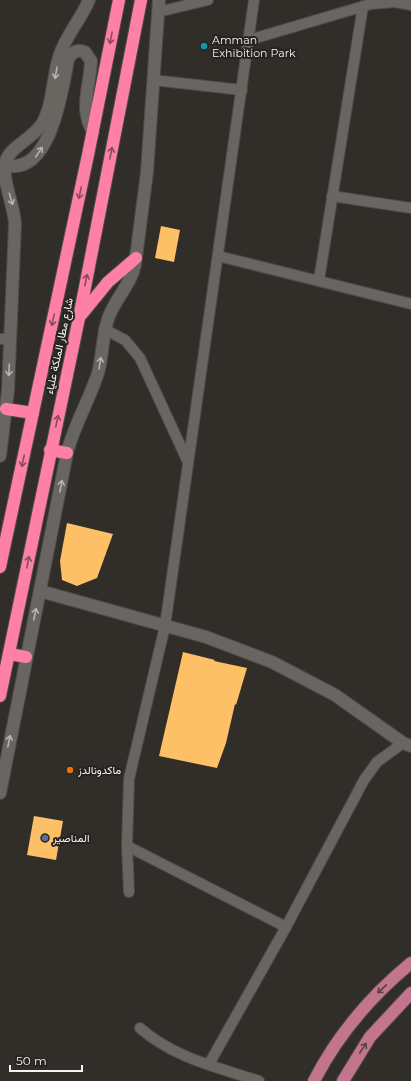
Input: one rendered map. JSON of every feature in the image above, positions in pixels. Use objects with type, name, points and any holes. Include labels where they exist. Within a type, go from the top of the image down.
[{"type":"highway","name":"شارع مطار الملكة علياء","points":[[0,567],[93,132],[119,0]]},
{"type":"highway","name":"شارع مطار الملكة علياء","points":[[0,696],[10,654],[50,450],[79,318],[141,0]]},
{"type":"highway","points":[[79,318],[108,282],[136,258]]},
{"type":"highway","points":[[6,409],[33,413]]},
{"type":"highway","points":[[50,450],[67,453]]},
{"type":"highway","points":[[10,654],[26,657]]},
{"type":"main road","points":[[314,1081],[333,1047],[363,1007],[411,963]]},
{"type":"main road","points":[[343,1081],[370,1037],[411,993]]},
{"type":"street","points":[[0,456],[6,409],[5,343],[15,224],[13,204],[7,183],[6,165],[9,154],[29,139],[45,117],[60,54],[89,0]]},
{"type":"street","points":[[0,793],[67,453],[72,435],[98,374],[104,329],[113,307],[131,278],[136,258],[147,172],[158,6],[208,0]]},
{"type":"street","points":[[128,892],[127,846],[130,769],[165,626],[187,460],[218,256],[254,0]]},
{"type":"street","points":[[249,40],[363,6],[383,2],[411,5]]},
{"type":"street","points":[[319,280],[363,6]]},
{"type":"street","points":[[6,165],[16,167],[27,164],[35,158],[42,148],[58,108],[68,60],[71,53],[78,50],[85,52],[91,61],[85,106],[87,119],[93,132]]},
{"type":"street","points":[[153,80],[242,90]]},
{"type":"street","points":[[332,196],[411,208]]},
{"type":"street","points":[[218,256],[411,304]]},
{"type":"street","points":[[104,329],[125,340],[140,358],[187,460]]},
{"type":"street","points":[[40,591],[213,639],[272,662],[335,695],[407,744],[411,754]]},
{"type":"street","points":[[209,1064],[286,927],[370,770],[383,757],[407,744]]},
{"type":"street","points":[[127,846],[286,927]]},
{"type":"street","points":[[140,1028],[171,1051],[259,1081]]},
{"type":"building","points":[[161,226],[180,230],[174,262],[155,258]]},
{"type":"building","points":[[67,523],[113,534],[97,578],[77,586],[62,580],[60,561]]},
{"type":"building","points":[[183,652],[215,660],[214,661],[247,668],[236,705],[235,704],[226,743],[217,768],[159,756]]},
{"type":"building","name":"المناصير","points":[[34,816],[63,821],[56,860],[27,855]]},
{"type":"place","name":"Amman Exhibition Park","points":[[204,46]]},
{"type":"place","name":"ماكدونالدز","points":[[70,770]]},
{"type":"place","name":"المناصير","points":[[45,838]]}]
